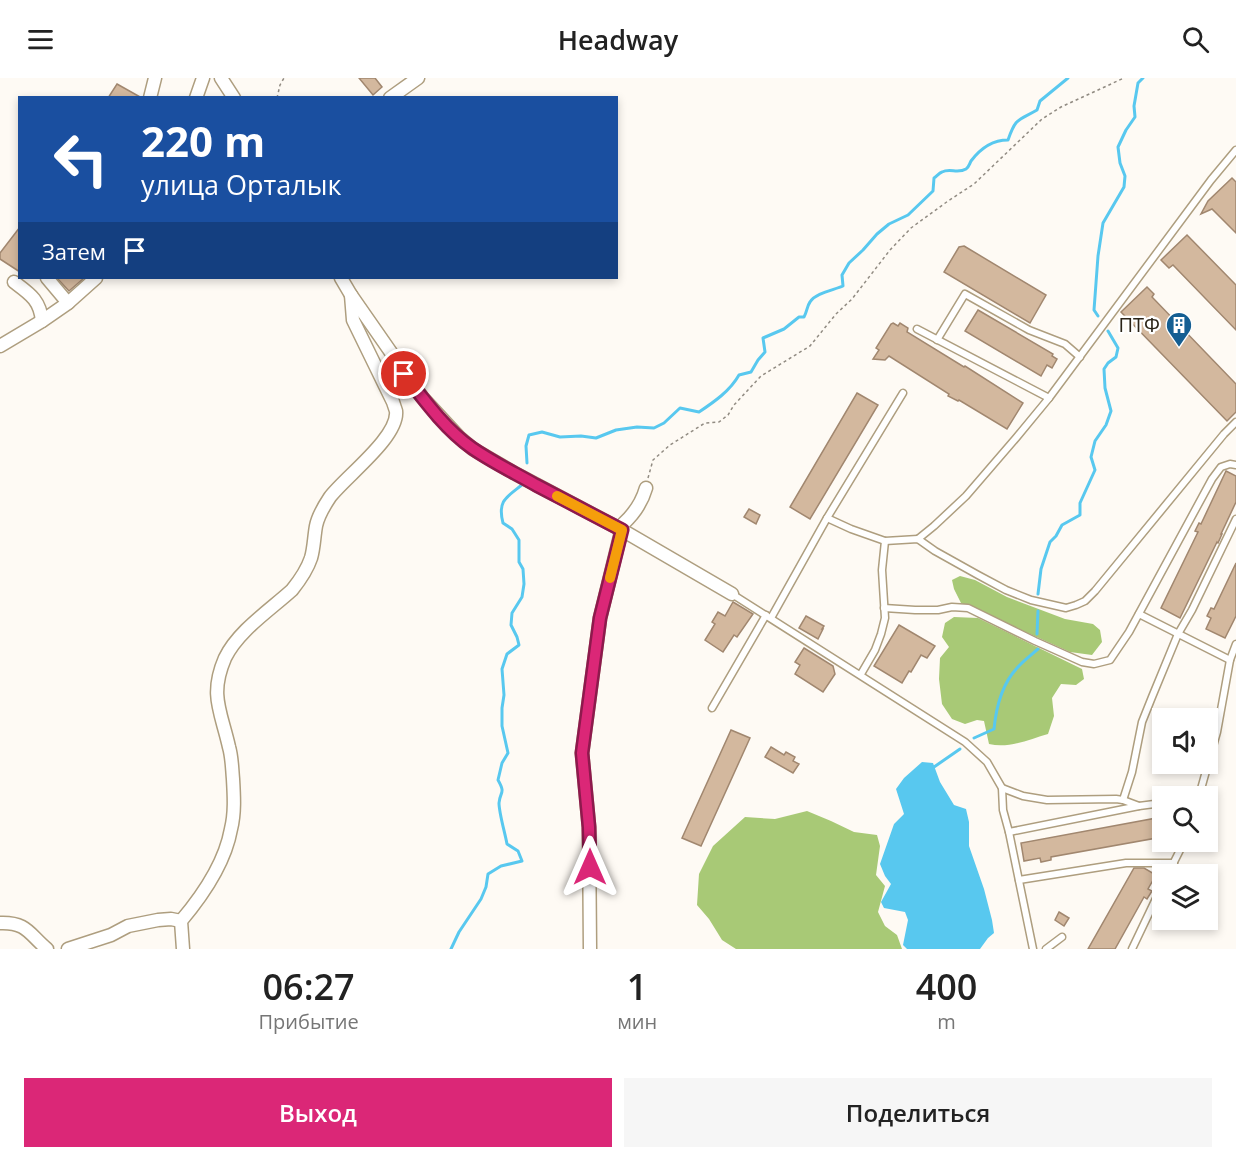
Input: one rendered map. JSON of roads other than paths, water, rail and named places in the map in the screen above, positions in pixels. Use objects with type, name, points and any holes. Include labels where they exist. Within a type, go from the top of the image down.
[{"type":"street","points":[[151,96],[156,78]]},
{"type":"street","points":[[196,96],[203,78]]},
{"type":"street","points":[[221,78],[233,96]]},
{"type":"street","points":[[393,96],[418,78]]},
{"type":"street","points":[[48,279],[68,303]]},
{"type":"street","points":[[0,346],[68,303],[95,279]]},
{"type":"street","points":[[342,279],[422,397],[473,449],[622,530],[732,594]]},
{"type":"street","points":[[14,282],[35,298],[42,321]]},
{"type":"street","points":[[183,949],[181,921],[198,900],[223,857],[231,830],[234,806],[232,764],[217,701],[218,676],[234,644],[300,580],[311,557],[316,524],[322,511],[331,496],[374,453],[394,422],[396,413],[393,402],[353,320],[351,296]]},
{"type":"street","points":[[590,949],[589,827],[582,753],[600,618],[622,524],[630,518],[646,488]]},
{"type":"street","points":[[68,949],[128,926],[158,920],[181,921]]},
{"type":"street","points":[[0,923],[11,922],[28,930],[47,949]]},
{"type":"lane","points":[[827,518],[885,541],[918,539],[934,526],[966,496],[1049,398],[1211,180],[1236,150]]},
{"type":"lane","points":[[937,340],[965,294],[1029,330],[1065,344],[1080,357]]},
{"type":"lane","points":[[917,329],[1049,398]]},
{"type":"lane","points":[[712,708],[903,393]]},
{"type":"lane","points":[[918,539],[942,555],[1006,590],[1031,600],[1066,608],[1076,605],[1085,601],[1095,591],[1236,422]]},
{"type":"lane","points":[[884,608],[938,610],[952,607],[968,608],[1082,662],[1094,664],[1110,660],[1139,614],[1212,479],[1221,467],[1236,465]]},
{"type":"lane","points":[[1123,800],[1132,772],[1142,722],[1178,634],[1236,519]]},
{"type":"lane","points":[[861,674],[870,660],[885,618],[882,570],[885,541]]},
{"type":"lane","points":[[732,594],[965,742],[987,762],[1002,788],[1003,810],[1033,949]]},
{"type":"lane","points":[[1139,614],[1230,660]]},
{"type":"lane","points":[[1202,786],[1217,732],[1230,660],[1236,644]]},
{"type":"lane","points":[[1002,788],[1023,796],[1047,800],[1123,800],[1139,807]]},
{"type":"lane","points":[[1009,832],[1152,805]]},
{"type":"lane","points":[[1019,880],[1126,863],[1174,863],[1179,852]]},
{"type":"lane","points":[[1132,949],[1152,907]]},
{"type":"lane","points":[[1046,949],[1062,937]]},
{"type":"water","points":[[922,762],[933,763],[940,782],[954,805],[966,809],[969,822],[969,846],[984,889],[994,933],[980,949],[907,949],[903,945],[908,920],[905,912],[884,908],[881,902],[891,884],[880,864],[894,824],[904,814],[896,789],[904,778]]},
{"type":"waterway","points":[[527,463],[526,446],[529,435],[542,432],[560,437],[596,438],[616,430],[637,427],[654,428],[664,423],[680,408],[699,412],[726,391],[739,375],[751,372],[765,352],[763,338],[784,329],[799,317],[804,317],[809,304],[816,296],[843,286],[842,275],[849,263],[877,234],[889,224],[908,215],[933,191],[934,178],[945,171],[966,169],[983,149],[992,143],[1008,140],[1018,120],[1037,110],[1040,101],[1068,78]]},
{"type":"waterway","points":[[1098,316],[1094,310],[1103,223],[1124,187],[1125,176],[1120,163],[1118,147],[1135,117],[1134,106],[1138,83],[1143,78]]},
{"type":"waterway","points":[[1038,594],[1041,569],[1050,542],[1062,525],[1080,515],[1080,503],[1095,470],[1091,457],[1095,441],[1106,425],[1111,411],[1105,388],[1104,369],[1116,357],[1118,348],[1108,331]]},
{"type":"waterway","points":[[451,949],[459,932],[481,899],[488,874],[501,866],[522,861],[518,851],[507,844],[499,807],[502,790],[498,780],[502,763],[508,753],[502,726],[504,695],[502,669],[507,654],[519,645],[511,625],[512,613],[522,597],[524,584],[523,569],[519,562],[519,540],[512,529],[503,523],[501,509],[502,504],[512,492],[523,484]]},
{"type":"waterway","points":[[1037,634],[1038,611]]},
{"type":"waterway","points":[[974,738],[994,729],[1003,689],[1019,665],[1038,649]]},
{"type":"waterway","points":[[934,767],[960,749]]},
{"type":"place","name":"ПТФ","points":[[1179,348]]}]
